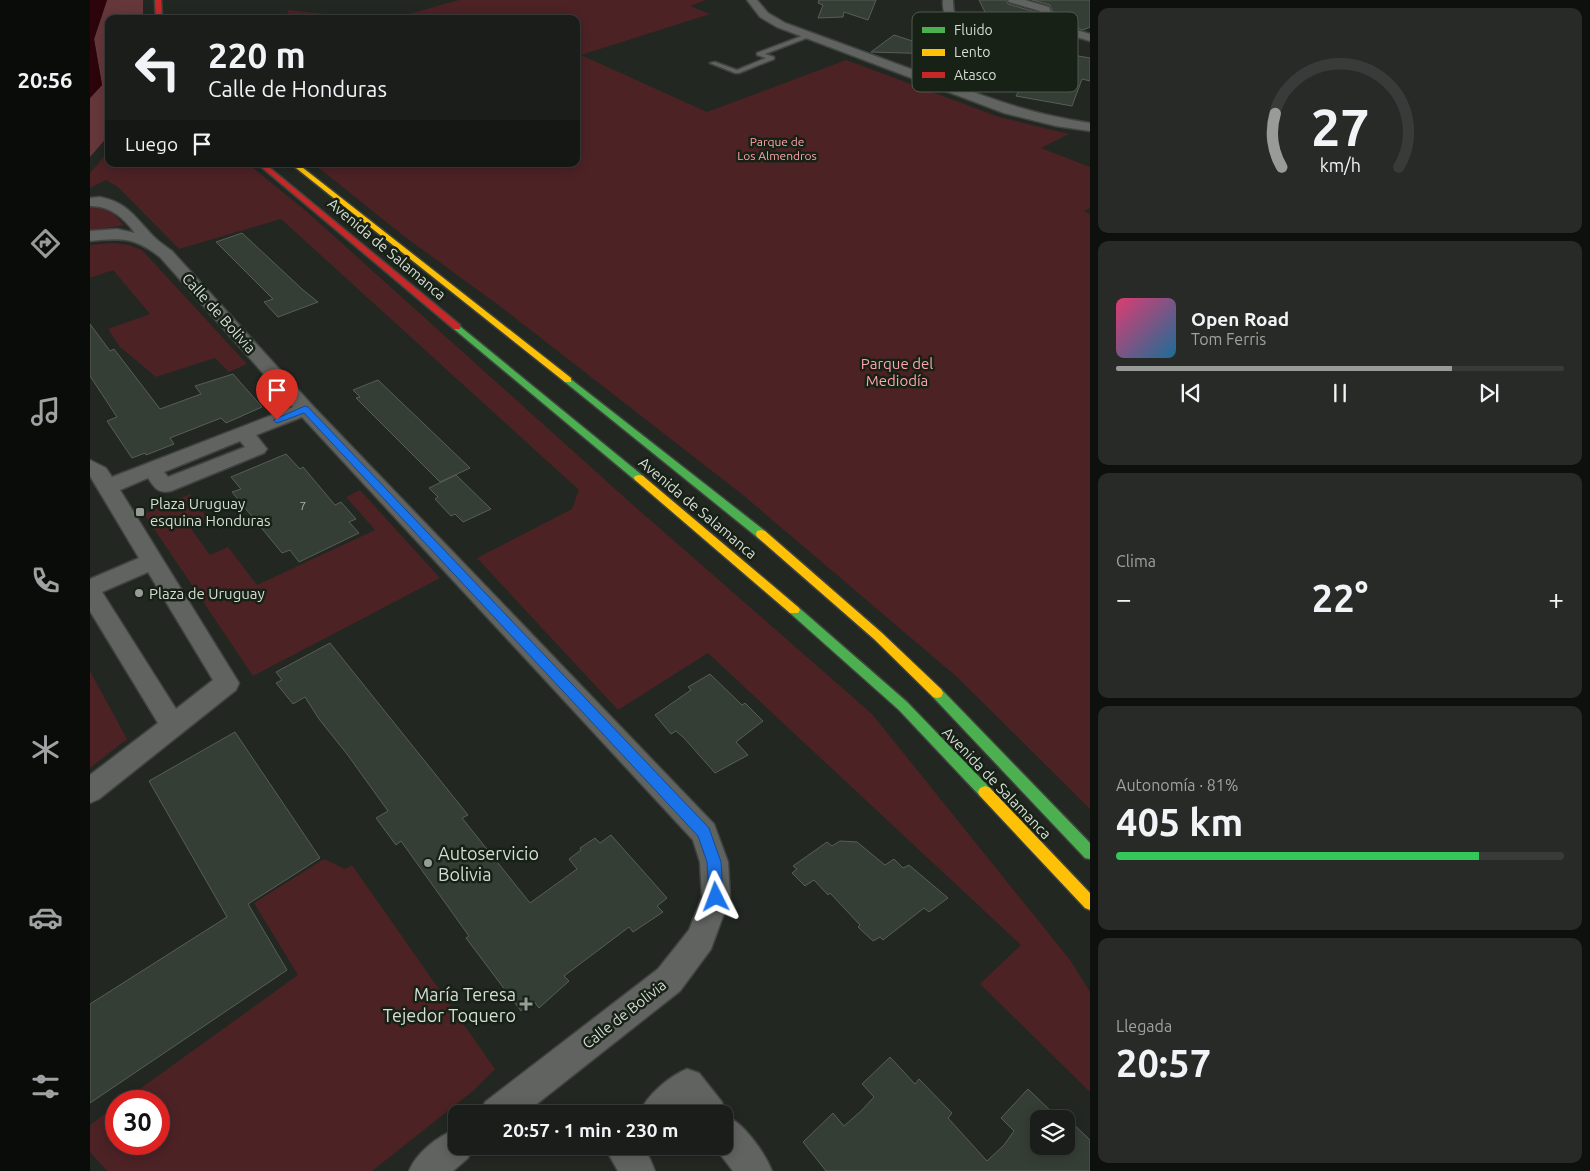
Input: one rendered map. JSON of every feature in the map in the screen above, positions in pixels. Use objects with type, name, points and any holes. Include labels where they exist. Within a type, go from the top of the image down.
[{"type":"highway","points":[[158,0],[159,15]]},
{"type":"highway","name":"Avenida de Salamanca","points":[[265,167],[742,564],[903,706],[1090,903]]},
{"type":"highway","name":"Avenida de Salamanca","points":[[298,167],[668,458],[768,540],[878,636],[955,711],[1090,852]]},
{"type":"street","points":[[752,0],[756,8],[766,17],[781,25],[912,73]]},
{"type":"street","points":[[1013,0],[1045,9],[1046,12]]},
{"type":"street","points":[[1078,34],[1090,38]]},
{"type":"street","points":[[962,92],[1030,116],[1090,127]]},
{"type":"street","name":"Calle de Bolivia","points":[[90,202],[104,202],[115,205],[137,225],[148,240],[166,254],[305,409],[704,833],[714,862],[716,897],[700,939],[669,980],[509,1105]]},
{"type":"street","name":"Calle de Bolivia","points":[[90,236],[116,234],[148,240]]},
{"type":"street","points":[[107,487],[152,469],[164,486],[257,450],[244,433],[305,409]]},
{"type":"street","points":[[90,468],[99,473],[227,683],[90,791]]},
{"type":"street","points":[[152,561],[90,590],[174,726]]},
{"type":"street","points":[[666,1105],[687,1085],[703,1105]]},
{"type":"street","points":[[733,1143],[755,1171]]},
{"type":"street","points":[[426,1171],[448,1153]]},
{"type":"street","points":[[627,1155],[638,1171]]},
{"type":"lane","points":[[713,62],[737,72],[772,58],[759,54],[810,35]]},
{"type":"green space","name":"Parque del Mediodía","points":[[459,0],[706,0],[690,6],[710,14],[581,55],[707,112],[846,60],[912,85],[912,92],[932,92],[999,117],[1069,134],[1041,148],[1090,167],[1090,208],[1084,211],[1090,214],[1090,809],[957,677],[743,495],[501,307],[405,237],[318,167],[580,167],[580,15],[405,15]]},
{"type":"green space","points":[[288,10],[336,15],[287,15]]},
{"type":"green space","points":[[105,156],[105,167],[252,167],[306,211],[633,505],[872,714],[1070,960],[1090,992],[1090,1092],[980,984],[1021,945],[708,653],[618,710],[477,558],[572,509],[579,490],[281,219],[179,249],[118,187],[106,180],[90,188],[90,173]]},
{"type":"green space","points":[[94,205],[109,209],[124,225],[90,231],[90,206]]},
{"type":"green space","points":[[113,243],[129,245],[142,250],[247,364],[229,372],[215,358],[156,377],[120,347],[108,329],[150,314],[113,270],[90,278],[90,245]]},
{"type":"green space","points":[[360,490],[440,578],[253,676],[144,514],[190,494],[209,521],[191,529],[210,555],[228,547],[257,585],[375,530],[346,497]]},
{"type":"green space","points":[[90,671],[127,739],[90,768]]},
{"type":"green space","points":[[324,859],[345,869],[352,865],[495,1069],[473,1091],[455,1105],[448,1105],[448,1111],[372,1171],[107,1171],[90,1152],[90,1125],[105,1114],[105,1155],[170,1155],[170,1090],[138,1090],[298,975],[254,903]]},
{"type":"shaded area","points":[[90,0],[107,0],[94,39],[102,85],[90,98]]},
{"type":"shaded area","points":[[107,0],[143,0],[143,15],[105,15],[105,140],[90,157],[90,98],[102,85],[94,39]]},
{"type":"building","points":[[819,0],[876,0],[868,20],[844,12],[843,17],[818,18],[823,5],[818,3]]},
{"type":"building","points":[[979,0],[1006,0],[1008,4],[1036,12],[985,12]]},
{"type":"building","points":[[1032,0],[1090,0],[1090,27],[1083,30],[1078,28],[1078,12],[1053,12],[1050,5]]},
{"type":"building","points":[[894,35],[912,41],[912,53],[871,52]]},
{"type":"building","points":[[1078,56],[1090,58],[1090,81],[1082,79],[1078,90]]},
{"type":"building","points":[[1018,92],[1077,92],[1072,106],[1016,96]]},
{"type":"building","points":[[242,233],[318,302],[278,317],[264,302],[273,299],[216,242]]},
{"type":"building","points":[[90,324],[110,351],[114,349],[160,409],[201,394],[195,386],[233,374],[262,407],[226,423],[221,418],[170,438],[174,444],[146,455],[145,453],[132,458],[107,421],[117,417],[90,376]]},
{"type":"building","points":[[378,380],[470,468],[440,482],[356,398],[360,397],[353,390]]},
{"type":"building","points":[[286,454],[300,469],[303,467],[335,505],[341,502],[356,519],[349,522],[359,533],[299,562],[290,550],[282,553],[232,492],[241,489],[231,477]]},
{"type":"building","points":[[456,475],[491,509],[463,522],[455,514],[451,516],[435,499],[438,497],[429,488]]},
{"type":"building","points":[[330,643],[468,815],[462,818],[530,903],[577,869],[569,859],[581,850],[580,848],[595,838],[600,843],[611,835],[667,898],[657,906],[663,912],[633,932],[629,927],[564,976],[569,981],[539,1008],[533,1000],[521,1011],[466,938],[469,936],[401,841],[396,845],[376,818],[388,811],[319,719],[305,697],[293,704],[276,683],[282,680],[276,672]]},
{"type":"building","points":[[710,674],[742,705],[745,703],[763,721],[736,742],[748,755],[715,773],[684,738],[676,731],[671,734],[655,715],[691,690],[688,687]]},
{"type":"building","points":[[235,732],[320,858],[248,904],[287,970],[109,1090],[105,1090],[105,1093],[90,1103],[90,1004],[227,917],[149,781]]},
{"type":"building","points":[[840,841],[857,842],[885,865],[894,859],[903,868],[909,865],[948,898],[929,912],[924,908],[883,940],[880,937],[873,941],[858,927],[860,925],[830,893],[828,895],[814,880],[805,886],[792,873],[797,869],[793,866],[827,842],[832,846]]},
{"type":"building","points":[[890,1057],[915,1084],[919,1079],[952,1113],[948,1118],[987,1161],[1004,1145],[1014,1131],[1001,1118],[1028,1089],[1050,1110],[1030,1110],[1030,1155],[1075,1155],[1075,1126],[1090,1140],[1090,1171],[826,1171],[803,1142],[833,1113],[844,1126],[874,1097],[862,1084]]},
{"type":"traffic: fast","points":[[457,327],[639,478]]},
{"type":"traffic: fast","points":[[568,380],[761,534]]},
{"type":"traffic: fast","points":[[794,610],[903,706],[985,792]]},
{"type":"traffic: fast","points":[[937,693],[1090,853]]},
{"type":"traffic: slow","points":[[298,167],[568,380]]},
{"type":"traffic: slow","points":[[639,478],[794,610]]},
{"type":"traffic: slow","points":[[761,534],[878,636],[937,693]]},
{"type":"traffic: slow","points":[[985,792],[1090,903]]},
{"type":"traffic: jam","points":[[158,0],[159,15]]},
{"type":"traffic: jam","points":[[265,167],[457,327]]},
{"type":"place","name":"Plaza Uruguay esquina Honduras","points":[[140,512]]},
{"type":"place","name":"Plaza de Uruguay","points":[[139,593]]},
{"type":"place","name":"Autoservicio Bolivia","points":[[428,863]]},
{"type":"place","name":"María Teresa Tejedor Toquero","points":[[526,1004]]},
{"type":"route","points":[[277,420],[305,409],[704,833],[714,862],[716,897]]},
{"type":"park label","name":"Parque de Los Almendros","points":[[777,148]]}]
